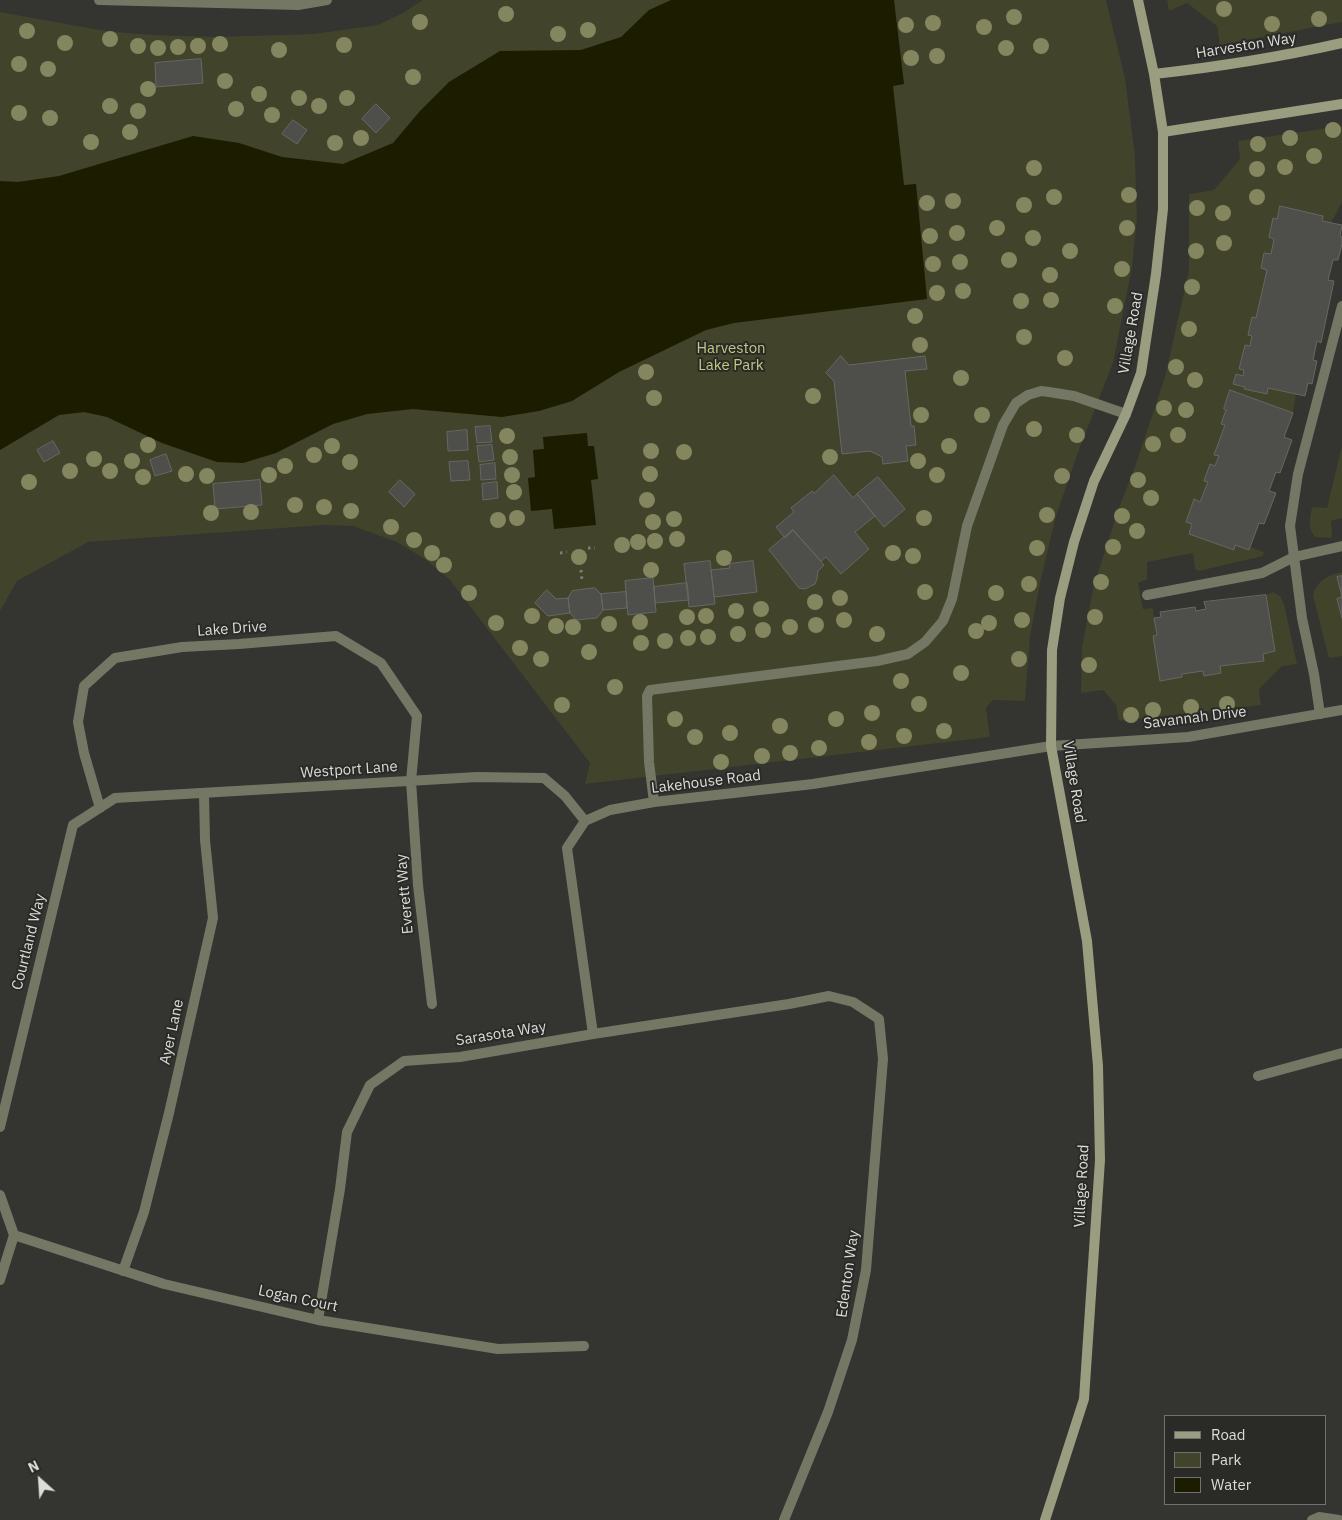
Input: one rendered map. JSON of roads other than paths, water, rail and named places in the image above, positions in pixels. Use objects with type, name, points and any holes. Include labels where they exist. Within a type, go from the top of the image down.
[{"type":"street","points":[[99,0],[298,5],[327,0]]},
{"type":"street","name":"Village Road","points":[[1045,1520],[1084,1399],[1100,1160],[1098,1066],[1087,940],[1052,746],[1052,650],[1060,598],[1074,542],[1094,481],[1126,414],[1141,373],[1156,274],[1163,209],[1164,132],[1138,0]]},
{"type":"street","name":"Harveston Way","points":[[1154,74],[1207,68],[1342,43]]},
{"type":"street","points":[[1164,132],[1342,104]]},
{"type":"street","points":[[1320,714],[1302,618],[1290,526],[1298,474],[1342,306]]},
{"type":"street","points":[[654,802],[648,755],[647,696],[650,690],[877,661],[908,654],[925,642],[943,621],[952,599],[968,526],[1003,425],[1016,403],[1028,395],[1049,392],[1074,396],[1126,414]]},
{"type":"street","points":[[1147,595],[1262,573],[1294,557],[1342,546]]},
{"type":"street","name":"Lake Drive","points":[[100,808],[84,753],[78,722],[84,686],[115,658],[182,647],[336,636],[381,663],[418,716],[411,782]]},
{"type":"street","name":"Savannah Drive","points":[[1052,746],[1188,737],[1342,710]]},
{"type":"street","name":"Lakehouse Road","points":[[584,821],[610,810],[654,802],[813,784],[1052,746]]},
{"type":"street","name":"Westport Lane","points":[[100,808],[115,798],[477,777],[544,778],[565,796],[584,821]]},
{"type":"street","name":"Everett Way","points":[[411,782],[418,885],[432,1004]]},
{"type":"street","name":"Ayer Lane","points":[[123,1271],[144,1212],[170,1113],[213,918],[205,840],[204,794]]},
{"type":"street","name":"Courtland Way","points":[[0,1127],[73,825],[100,808]]},
{"type":"street","points":[[584,821],[567,848],[593,1034]]},
{"type":"street","name":"Sarasota Way","points":[[318,1320],[340,1188],[347,1132],[370,1085],[404,1061],[460,1057],[829,996],[852,1002],[879,1019]]},
{"type":"street","name":"Edenton Way","points":[[784,1520],[828,1412],[852,1340],[866,1270],[883,1059],[879,1019]]},
{"type":"street","points":[[1258,1076],[1342,1053]]},
{"type":"street","points":[[0,1195],[14,1236],[0,1280]]},
{"type":"street","name":"Logan Court","points":[[14,1236],[164,1284],[318,1320],[498,1349],[584,1346]]},
{"type":"street","points":[[1312,1520],[1319,1517],[1339,1520]]},
{"type":"water","points":[[671,0],[894,0],[904,84],[893,86],[904,185],[916,184],[927,299],[734,323],[706,330],[619,372],[572,401],[539,411],[502,417],[413,409],[367,414],[333,424],[276,453],[243,463],[217,462],[162,443],[107,417],[84,412],[59,415],[0,450],[0,181],[18,182],[59,176],[193,136],[239,143],[282,157],[343,164],[393,143],[420,111],[449,82],[500,51],[581,50],[621,37],[649,10]]},
{"type":"water","points":[[587,433],[588,446],[594,446],[598,479],[591,480],[596,525],[554,529],[552,509],[531,511],[528,478],[535,477],[533,450],[544,449],[543,437]]},
{"type":"park label","name":"Harveston Lake Park","points":[[731,358]]}]
